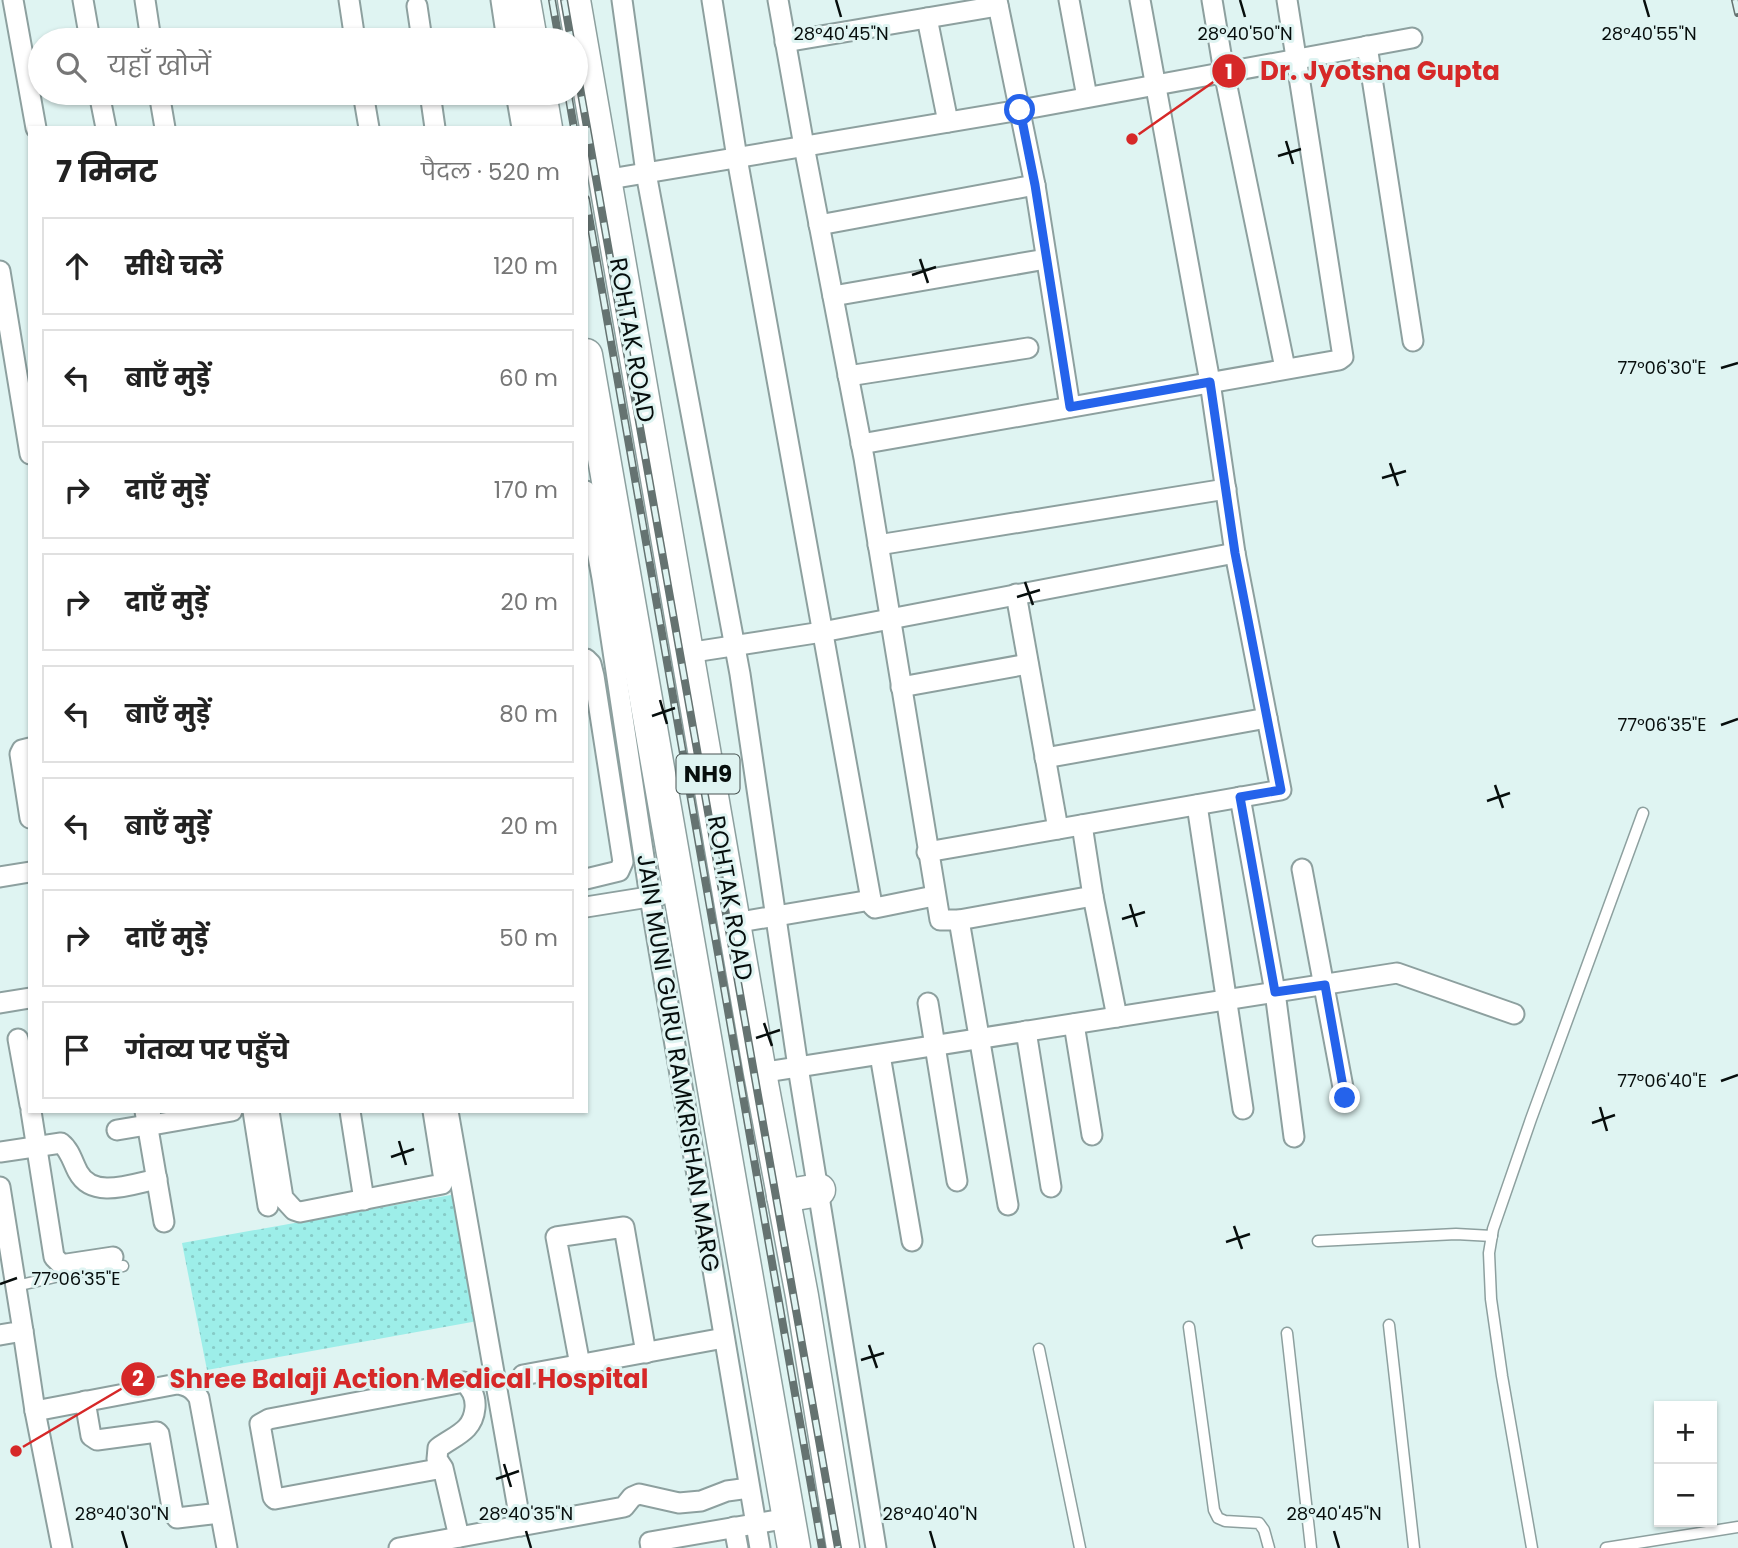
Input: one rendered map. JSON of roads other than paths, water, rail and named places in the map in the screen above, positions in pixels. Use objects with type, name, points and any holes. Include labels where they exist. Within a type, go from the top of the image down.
[{"type":"main road","points":[[524,0],[529,28]]},
{"type":"main road","name":"ROHTAK ROAD","points":[[574,0],[579,28]]},
{"type":"main road","name":"ROHTAK ROAD","points":[[588,84],[843,1548]]},
{"type":"main road","points":[[542,105],[547,126]]},
{"type":"main road","name":"ROHTAK ROAD","points":[[588,369],[665,895],[792,1533]]},
{"type":"main road","points":[[783,1196],[819,1190]]},
{"type":"street","points":[[13,0],[28,83]]},
{"type":"street","points":[[83,0],[88,28]]},
{"type":"street","points":[[145,0],[149,28]]},
{"type":"street","points":[[349,0],[353,28]]},
{"type":"street","points":[[500,0],[505,28]]},
{"type":"street","points":[[622,0],[646,173],[735,645],[798,1067],[876,1548]]},
{"type":"street","points":[[712,0],[737,158],[872,906],[875,908],[934,896]]},
{"type":"street","points":[[778,0],[861,444],[940,920],[959,920],[1093,896]]},
{"type":"street","points":[[1069,0],[1087,97]]},
{"type":"street","points":[[927,852],[1281,790],[1235,553],[1210,382],[1140,0]]},
{"type":"street","points":[[1212,0],[1224,72],[1285,368]]},
{"type":"street","points":[[861,444],[1339,360],[1344,354],[1287,0]]},
{"type":"street","points":[[785,42],[997,3],[1035,185],[1070,407]]},
{"type":"street","points":[[417,6],[420,28]]},
{"type":"street","points":[[927,18],[948,122]]},
{"type":"street","points":[[604,180],[1020,110],[1412,38]]},
{"type":"street","points":[[1367,46],[1412,341]]},
{"type":"street","points":[[32,105],[36,126]]},
{"type":"street","points":[[101,105],[106,126]]},
{"type":"street","points":[[161,105],[165,126]]},
{"type":"street","points":[[365,105],[369,126]]},
{"type":"street","points":[[432,105],[435,126]]},
{"type":"street","points":[[518,105],[522,126]]},
{"type":"street","points":[[819,225],[1035,185]]},
{"type":"street","points":[[833,296],[1045,259]]},
{"type":"street","points":[[0,271],[25,396],[28,431]]},
{"type":"street","points":[[848,376],[1028,348]]},
{"type":"street","points":[[878,545],[1226,489]]},
{"type":"street","name":"JAIN MUNI GURU RAMKRISHAN MARG","points":[[588,513],[594,579],[665,895],[724,1338],[760,1548]]},
{"type":"street","points":[[687,653],[822,632],[1235,553]]},
{"type":"street","points":[[1016,594],[1058,829]]},
{"type":"street","points":[[588,658],[613,654]]},
{"type":"street","points":[[588,660],[594,676],[623,862],[619,871],[588,879]]},
{"type":"street","points":[[901,687],[1028,664]]},
{"type":"street","points":[[1045,758],[1267,718]]},
{"type":"street","points":[[28,748],[20,754],[28,805]]},
{"type":"street","points":[[1240,797],[1275,992],[1294,1137]]},
{"type":"street","points":[[1197,805],[1243,1109]]},
{"type":"street","points":[[1082,825],[1117,1017]]},
{"type":"street","points":[[1302,869],[1345,1098]]},
{"type":"street","points":[[0,877],[28,872]]},
{"type":"street","points":[[588,907],[665,895]]},
{"type":"street","points":[[734,923],[871,900]]},
{"type":"street","points":[[959,920],[1008,1205]]},
{"type":"street","points":[[760,1073],[1397,973],[1514,1014]]},
{"type":"street","points":[[0,1003],[28,998]]},
{"type":"street","points":[[928,1003],[957,1181]]},
{"type":"street","points":[[1074,1024],[1092,1135]]},
{"type":"street","points":[[1026,1031],[1051,1187]]},
{"type":"street","points":[[18,1039],[28,1094]]},
{"type":"street","points":[[880,1055],[912,1241]]},
{"type":"street","points":[[31,1113],[54,1257],[61,1264],[118,1262]]},
{"type":"street","points":[[147,1116],[152,1125],[221,1113]]},
{"type":"street","points":[[253,1113],[268,1206]]},
{"type":"street","points":[[269,1113],[283,1198],[294,1210],[300,1212],[442,1184],[444,1180],[433,1113]]},
{"type":"street","points":[[350,1113],[364,1200]]},
{"type":"street","points":[[448,1113],[521,1527]]},
{"type":"street","points":[[117,1130],[147,1116]]},
{"type":"street","points":[[147,1116],[164,1222]]},
{"type":"street","points":[[0,1152],[61,1143],[66,1147],[80,1177],[96,1188],[157,1179]]},
{"type":"street","points":[[0,1187],[35,1410],[62,1548]]},
{"type":"street","points":[[580,1365],[556,1237],[624,1227],[646,1353]]},
{"type":"street","points":[[0,1335],[23,1331]]},
{"type":"street","points":[[523,1375],[724,1338]]},
{"type":"street","points":[[443,1468],[275,1499],[272,1497],[260,1424],[269,1419],[464,1382],[471,1388],[476,1401],[474,1420],[466,1430],[438,1448],[437,1459],[443,1468],[459,1537]]},
{"type":"street","points":[[471,1388],[495,1382]]},
{"type":"street","points":[[35,1410],[177,1384],[194,1390],[199,1398],[227,1548]]},
{"type":"street","points":[[85,1401],[91,1436],[97,1440],[157,1432],[159,1434],[173,1513],[177,1518],[220,1513]]},
{"type":"street","points":[[399,1548],[624,1507],[632,1497],[639,1494],[679,1503],[701,1501],[727,1491],[749,1488]]},
{"type":"street","points":[[651,1548],[650,1542],[756,1523],[792,1533]]},
{"type":"street","points":[[734,1527],[738,1548]]},
{"type":"lane","points":[[1532,1548],[1502,1376],[1491,1299],[1489,1253],[1492,1236],[1561,1034],[1643,813]]},
{"type":"lane","points":[[1318,1241],[1456,1234],[1492,1236]]},
{"type":"lane","points":[[16,1286],[118,1262]]},
{"type":"lane","points":[[1389,1325],[1414,1548]]},
{"type":"lane","points":[[1189,1327],[1214,1510],[1218,1518],[1225,1521],[1259,1523],[1269,1548]]},
{"type":"lane","points":[[1287,1333],[1311,1548]]},
{"type":"lane","points":[[1039,1349],[1080,1548]]},
{"type":"lane","points":[[1606,1548],[1738,1527]]},
{"type":"railway","points":[[552,0],[557,28]]},
{"type":"railway","points":[[564,0],[569,28]]},
{"type":"railway","points":[[1735,0],[1738,13]]},
{"type":"railway","points":[[570,105],[574,126]]},
{"type":"railway","points":[[583,105],[587,126]]},
{"type":"railway","points":[[588,133],[838,1548]]},
{"type":"railway","points":[[588,210],[822,1548]]},
{"type":"place","name":"Dr. Jyotsna Gupta","points":[[1132,139]]},
{"type":"place","name":"Shree Balaji Action Medical Hospital","points":[[16,1451]]}]
